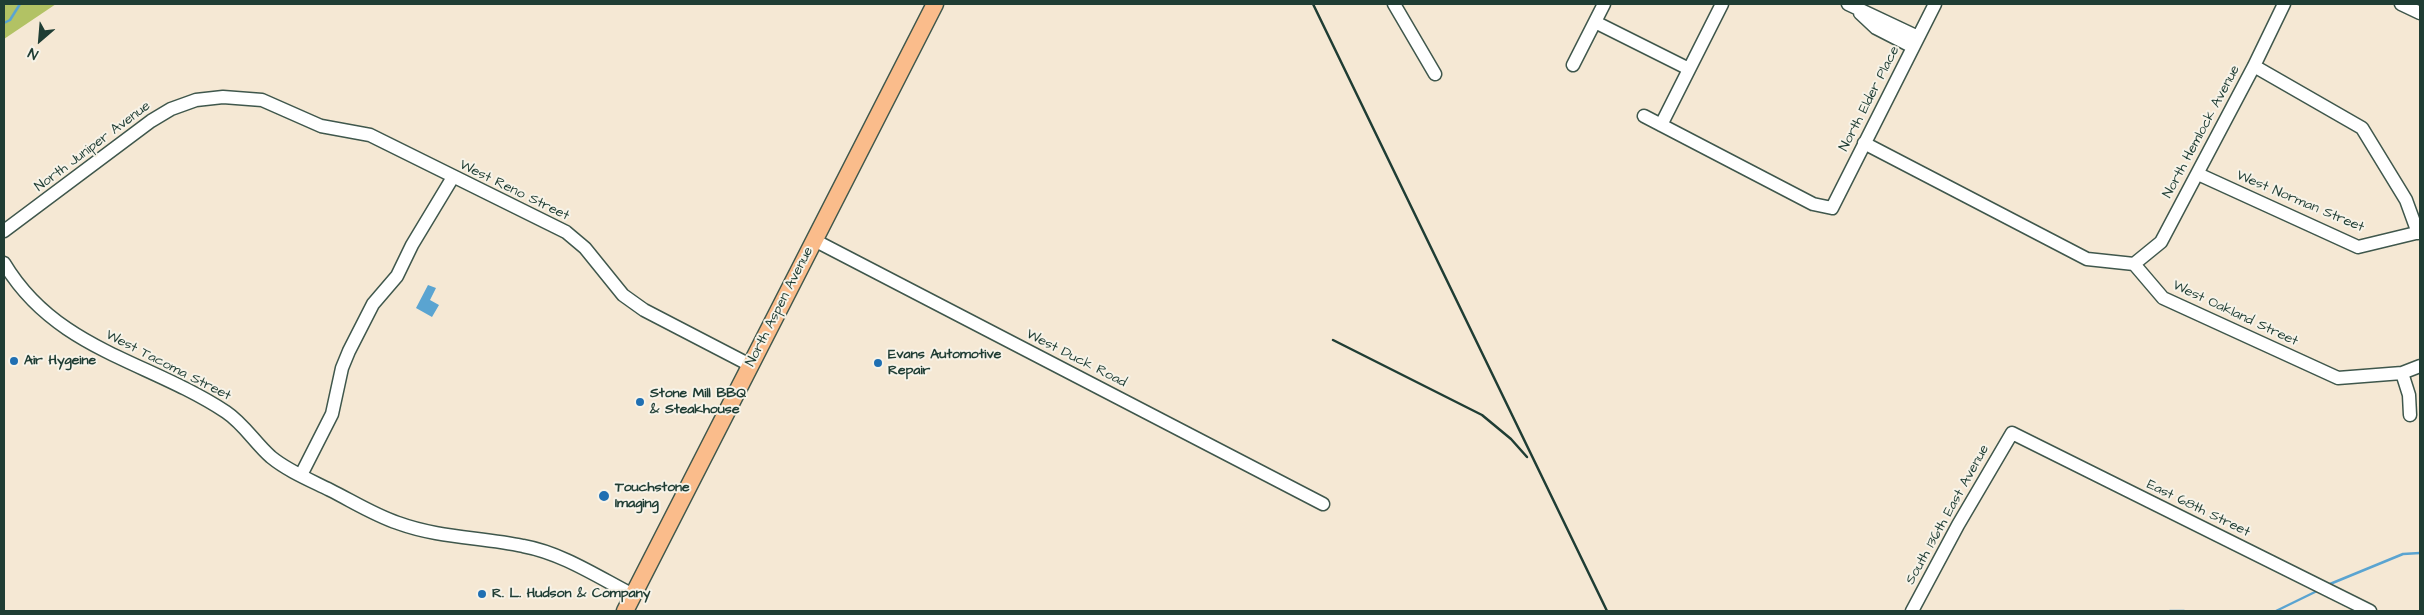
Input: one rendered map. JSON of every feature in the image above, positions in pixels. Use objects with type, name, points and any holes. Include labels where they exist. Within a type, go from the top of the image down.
[{"type":"main road","name":"North Aspen Avenue","points":[[624,611],[935,4]]},
{"type":"street","points":[[1394,4],[1435,74]]},
{"type":"street","points":[[1573,65],[1604,4]]},
{"type":"street","points":[[1644,116],[1661,125],[1722,4]]},
{"type":"street","name":"North Elder Place","points":[[1661,125],[1813,204],[1832,208],[1935,4]]},
{"type":"street","name":"North Hemlock Avenue","points":[[2134,264],[2162,242],[2254,66],[2284,4]]},
{"type":"street","points":[[2401,4],[2420,14]]},
{"type":"street","points":[[1853,6],[1915,42]]},
{"type":"street","points":[[1595,22],[1689,69]]},
{"type":"street","points":[[2254,66],[2362,128],[2406,200],[2419,232]]},
{"type":"street","name":"North Juniper Avenue","points":[[4,231],[151,121],[184,104],[205,98],[244,97],[262,100],[292,113]]},
{"type":"street","name":"West Reno Street","points":[[292,113],[321,126],[370,135],[566,232],[585,248],[623,295],[644,310],[750,365]]},
{"type":"street","points":[[1864,143],[2087,259],[2134,264]]},
{"type":"street","name":"West Norman Street","points":[[2198,174],[2358,247],[2419,232]]},
{"type":"street","points":[[301,475],[332,414],[342,368],[353,343],[373,304],[397,276],[412,244],[453,177]]},
{"type":"street","name":"West Duck Road","points":[[814,240],[1323,504]]},
{"type":"street","name":"West Tacoma Street","points":[[4,263],[30,298],[64,328],[228,413],[272,458],[301,475],[396,523],[432,534],[504,542],[539,550],[561,558],[633,594]]},
{"type":"street","name":"West Oakland Street","points":[[2134,264],[2163,298],[2338,378],[2402,373],[2420,366]]},
{"type":"street","points":[[2402,373],[2409,395],[2410,416]]},
{"type":"street","name":"South 136th East Avenue","points":[[1912,611],[1958,524],[2012,434]]},
{"type":"street","name":"East 68th Street","points":[[2012,434],[2370,611]]},
{"type":"green space","points":[[4,4],[56,4],[4,39]]},
{"type":"water","points":[[428,285],[436,288],[430,300],[439,305],[432,317],[416,308]]},
{"type":"waterway","points":[[4,23],[10,20],[20,4]]},
{"type":"waterway","points":[[2330,584],[2403,554],[2420,553]]},
{"type":"waterway","points":[[2276,611],[2317,591]]},
{"type":"waterway","points":[[2170,611],[2184,611]]},
{"type":"railway","points":[[1313,4],[1607,611]]},
{"type":"railway","points":[[1333,340],[1482,415],[1511,439],[1527,457]]},
{"type":"place","name":"Air Hygeine","points":[[14,361]]},
{"type":"place","name":"Evans Automotive Repair","points":[[878,363]]},
{"type":"place","name":"Stone Mill BBQ & Steakhouse","points":[[640,402]]},
{"type":"place","name":"Touchstone Imaging","points":[[604,496]]},
{"type":"place","name":"R. L. Hudson & Company","points":[[482,594]]}]
